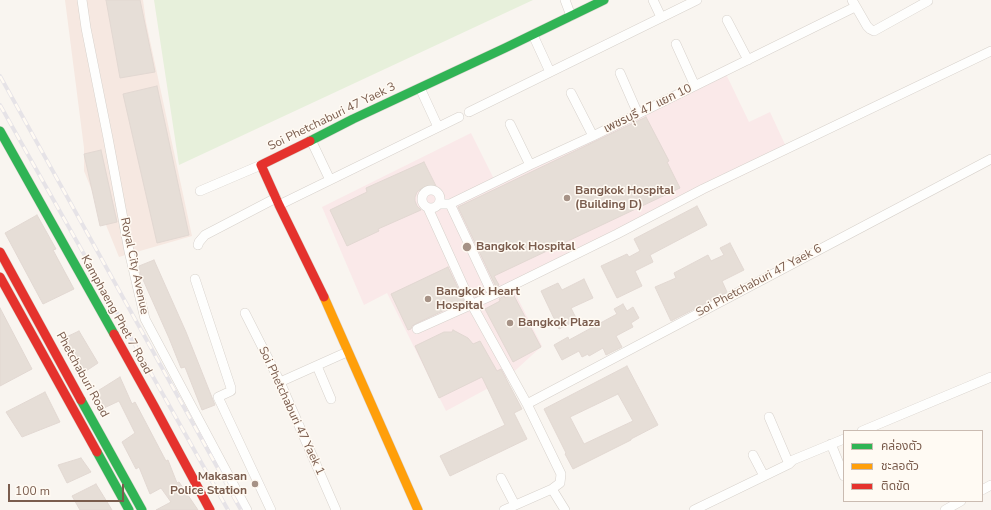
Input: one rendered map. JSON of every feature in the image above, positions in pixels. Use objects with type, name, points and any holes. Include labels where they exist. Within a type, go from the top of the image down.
[{"type":"street","name":"Royal City Avenue","points":[[82,0],[86,28],[129,251],[145,319],[247,510]]},
{"type":"street","points":[[564,0],[571,16]]},
{"type":"street","name":"Soi Phetchaburi 47 Yaek 3","points":[[418,510],[316,280],[261,165],[353,119],[533,35],[604,0]]},
{"type":"street","points":[[653,0],[661,17]]},
{"type":"street","points":[[469,112],[697,0]]},
{"type":"street","points":[[854,3],[867,26],[874,30],[928,0]]},
{"type":"street","name":"เพชรบุุรี 47 แยก 10","points":[[438,204],[450,204],[593,136],[748,60],[854,3]]},
{"type":"street","points":[[727,20],[748,60]]},
{"type":"street","points":[[533,35],[550,72]]},
{"type":"street","points":[[676,44],[695,86]]},
{"type":"street","points":[[417,329],[493,295],[710,186],[991,51]]},
{"type":"street","points":[[620,73],[638,114]]},
{"type":"street","points":[[420,88],[438,126]]},
{"type":"street","points":[[571,93],[593,136]]},
{"type":"street","points":[[198,245],[205,235],[277,201],[330,180],[459,117]]},
{"type":"street","points":[[510,124],[530,165]]},
{"type":"street","name":"Kamphaeng Phet 7 Road","points":[[0,131],[150,399],[210,510]]},
{"type":"street","points":[[311,140],[330,180]]},
{"type":"street","name":"Soi Phetchaburi 47 Yaek 6","points":[[527,404],[991,159]]},
{"type":"street","points":[[200,191],[261,165]]},
{"type":"street","points":[[428,208],[434,208],[438,204],[440,198],[438,193],[432,190],[426,191],[422,195],[421,198],[423,204],[428,208],[472,305],[527,404],[561,474],[560,483],[552,489],[504,510]]},
{"type":"street","points":[[450,204],[493,295]]},
{"type":"street","name":"Phetchaburi Road","points":[[0,252],[142,510]]},
{"type":"street","name":"Phetchaburi Road","points":[[0,277],[129,510]]},
{"type":"street","points":[[195,279],[231,388],[231,391],[218,397],[271,510]]},
{"type":"street","points":[[19,311],[30,306]]},
{"type":"street","name":"Soi Phetchaburi 47 Yaek 1","points":[[245,314],[280,382],[336,510]]},
{"type":"street","points":[[280,382],[347,352]]},
{"type":"street","points":[[317,366],[331,399]]},
{"type":"street","points":[[864,430],[991,377]]},
{"type":"street","points":[[769,417],[789,464]]},
{"type":"street","points":[[694,510],[789,464],[793,460],[843,439]]},
{"type":"street","points":[[831,444],[843,474]]},
{"type":"street","points":[[753,455],[764,476]]},
{"type":"street","points":[[501,478],[515,505]]},
{"type":"street","points":[[552,489],[565,510]]},
{"type":"street","points":[[945,510],[959,502]]},
{"type":"shaded area","points":[[65,0],[143,0],[146,22],[192,236],[119,257],[84,171],[84,148]]},
{"type":"shaded area","name":"Bangkok Hospital","points":[[725,72],[749,122],[770,112],[789,153],[512,287],[542,346],[507,378],[446,411],[387,293],[364,305],[322,207],[471,133],[495,181]]},
{"type":"green space","points":[[154,0],[533,0],[179,165]]},
{"type":"building","points":[[106,0],[140,0],[155,72],[120,78]]},
{"type":"building","points":[[157,86],[189,235],[157,243],[123,94]]},
{"type":"building","name":"Bangkok Hospital (Building D)","points":[[646,117],[669,161],[667,162],[680,188],[494,276],[499,285],[496,287],[458,207]]},
{"type":"building","points":[[101,150],[117,222],[100,226],[84,154]]},
{"type":"building","points":[[424,162],[437,188],[425,187],[417,192],[415,201],[421,210],[378,229],[379,231],[347,246],[330,210],[367,192],[366,188]]},
{"type":"building","points":[[697,206],[707,225],[650,255],[653,262],[635,271],[642,286],[617,298],[601,266],[627,254],[629,257],[640,251],[634,239]]},
{"type":"building","points":[[37,215],[56,249],[53,250],[74,289],[43,304],[5,233]]},
{"type":"building","points":[[730,243],[744,270],[722,281],[727,292],[671,321],[655,287],[676,278],[674,273],[708,255],[711,261],[724,255],[720,248]]},
{"type":"building","points":[[154,260],[186,332],[215,405],[202,410],[185,367],[181,368],[140,273],[139,266]]},
{"type":"building","name":"Bangkok Heart Hospital","points":[[448,267],[464,301],[415,324],[408,330],[391,294]]},
{"type":"building","points":[[584,279],[593,298],[571,308],[577,320],[559,329],[541,291],[558,283],[562,290]]},
{"type":"building","name":"Bangkok Plaza","points":[[513,294],[541,347],[513,362],[485,309],[500,301],[499,299],[504,296],[505,298]]},
{"type":"building","points":[[623,304],[627,311],[633,307],[639,318],[631,323],[633,327],[616,336],[622,347],[606,355],[603,348],[589,356],[588,354],[582,357],[579,351],[562,360],[554,345],[568,337],[569,340],[617,314],[614,309]]},
{"type":"building","points":[[0,308],[32,369],[0,386]]},
{"type":"building","points":[[453,330],[468,338],[473,344],[480,341],[497,371],[501,369],[522,409],[514,413],[527,439],[450,476],[440,456],[505,425],[482,377],[439,398],[415,346],[444,332],[452,332]]},
{"type":"building","points":[[79,331],[98,363],[86,371],[62,339]]},
{"type":"building","points":[[627,366],[658,425],[573,469],[544,409]],"holes":[[[618,394],[633,421],[584,444],[570,417]]]},
{"type":"building","points":[[120,377],[132,404],[135,402],[166,461],[168,460],[177,483],[179,482],[198,510],[156,510],[171,502],[161,488],[150,494],[139,467],[136,469],[122,442],[135,433],[119,401],[104,408],[96,392]]},
{"type":"building","points":[[45,392],[60,422],[22,437],[6,412]]},
{"type":"building","points":[[81,458],[91,472],[67,483],[58,465]]},
{"type":"building","points":[[96,484],[112,510],[80,510],[72,496]]},
{"type":"railway","points":[[0,76],[241,510]]},
{"type":"railway","points":[[0,105],[228,510]]},
{"type":"traffic: fast","points":[[310,141],[353,119],[604,0]]},
{"type":"traffic: fast","points":[[0,131],[114,334]]},
{"type":"traffic: fast","points":[[81,400],[142,510]]},
{"type":"traffic: fast","points":[[97,452],[129,510]]},
{"type":"traffic: slow","points":[[324,297],[418,510]]},
{"type":"traffic: jam","points":[[310,141],[261,165],[324,297]]},
{"type":"traffic: jam","points":[[0,252],[81,400]]},
{"type":"traffic: jam","points":[[0,277],[97,452]]},
{"type":"traffic: jam","points":[[114,334],[210,510]]},
{"type":"place","name":"Bangkok Hospital (Building D)","points":[[567,198]]},
{"type":"place","name":"Bangkok Hospital","points":[[467,247]]},
{"type":"place","name":"Bangkok Heart Hospital","points":[[428,299]]},
{"type":"place","name":"Bangkok Plaza","points":[[510,323]]},
{"type":"place","name":"Makasan Police Station","points":[[255,484]]}]
